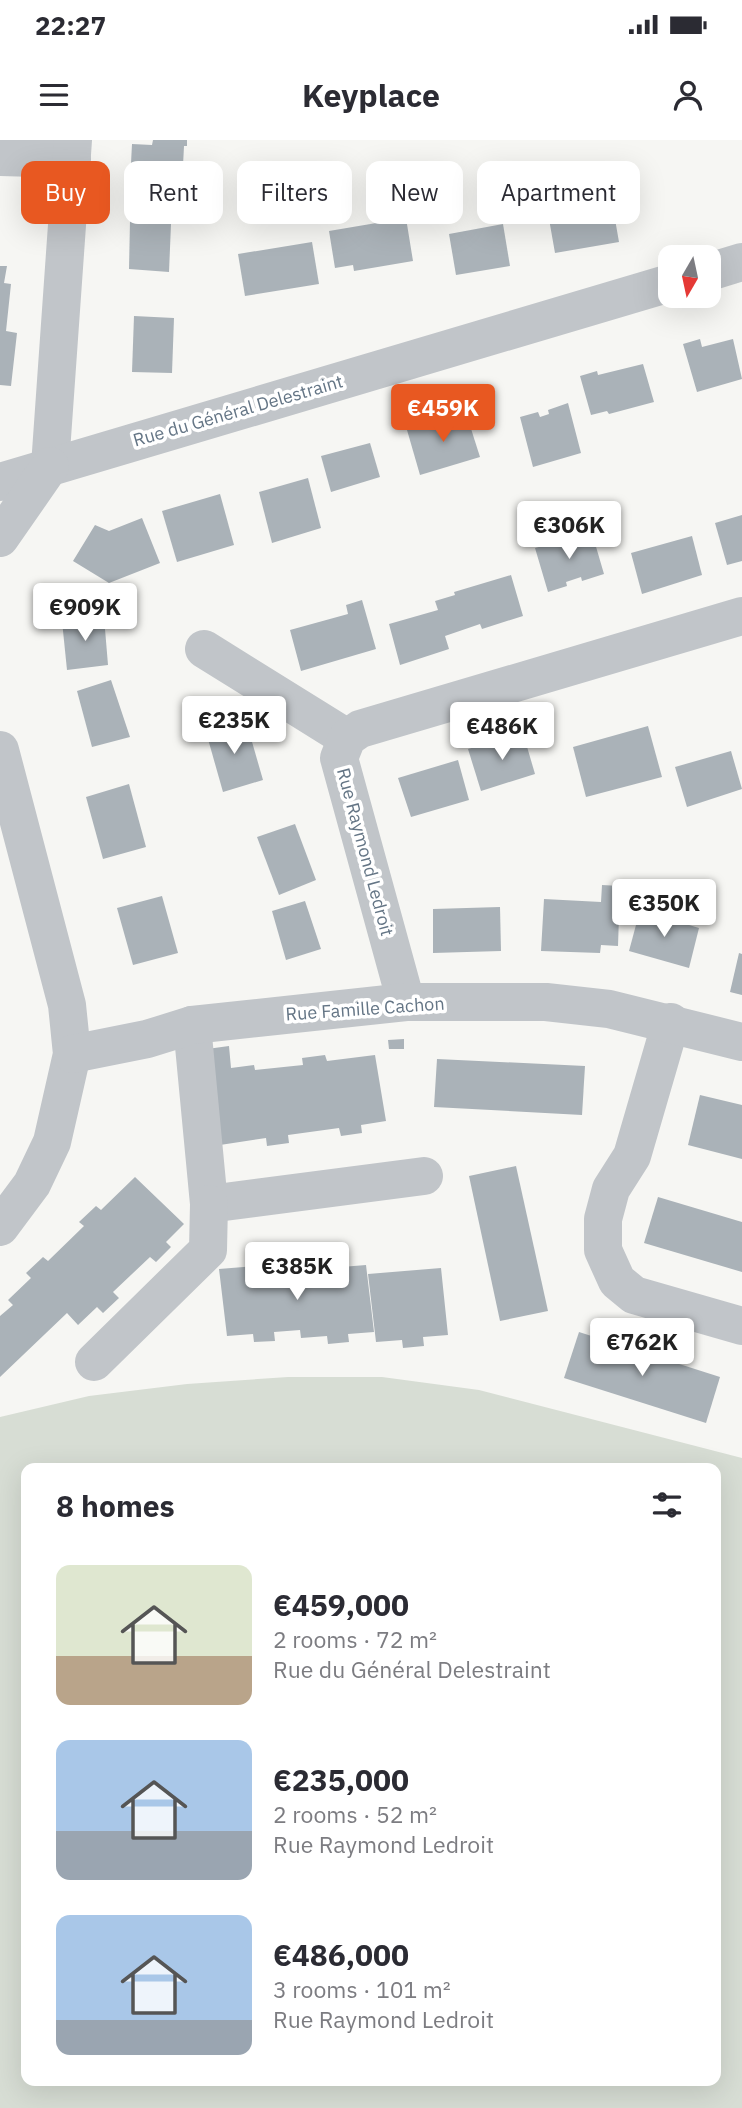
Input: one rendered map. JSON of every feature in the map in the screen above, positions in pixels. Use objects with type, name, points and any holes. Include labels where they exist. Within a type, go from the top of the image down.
[{"type":"street","points":[[0,157],[73,150],[50,467],[0,538]]},
{"type":"street","points":[[721,268],[742,262]]},
{"type":"street","name":"Rue du Général Delestraint","points":[[0,482],[658,287]]},
{"type":"street","points":[[204,649],[347,738],[373,725],[742,616]]},
{"type":"street","name":"Rue Raymond Ledroit","points":[[347,738],[339,758],[406,1002]]},
{"type":"street","points":[[0,750],[8,821],[67,1005],[72,1054],[52,1142],[32,1184],[0,1227]]},
{"type":"street","name":"Rue Famille Cachon","points":[[72,1054],[147,1039],[192,1025],[406,1002],[546,1002],[609,1009],[671,1022],[742,1042]]},
{"type":"street","points":[[671,1022],[632,1156],[611,1189],[603,1219],[603,1250],[617,1281],[634,1295],[742,1326]]},
{"type":"street","points":[[94,1362],[208,1250],[209,1205],[192,1025]]},
{"type":"street","points":[[209,1205],[424,1176]]},
{"type":"shaded area","points":[[288,1377],[382,1377],[479,1390],[742,1458],[742,2108],[0,2108],[0,1417],[89,1396],[187,1384]]},
{"type":"building","points":[[153,140],[187,140],[183,161],[131,161],[132,144],[152,145]]},
{"type":"building","points":[[130,224],[171,224],[169,272],[129,269]]},
{"type":"building","points":[[370,224],[407,224],[413,261],[354,271],[353,265],[335,268],[329,231]]},
{"type":"building","points":[[503,224],[510,266],[456,275],[449,234]]},
{"type":"building","points":[[550,224],[616,224],[619,242],[555,253]]},
{"type":"building","points":[[312,242],[319,284],[245,296],[238,254]]},
{"type":"building","points":[[0,266],[7,266],[4,283],[11,284],[6,331],[17,333],[11,386],[0,385]]},
{"type":"building","points":[[134,316],[174,318],[172,373],[132,372]]},
{"type":"building","points":[[700,339],[702,347],[733,339],[742,379],[697,392],[683,344]]},
{"type":"building","points":[[643,364],[654,402],[609,414],[607,411],[591,415],[580,376],[597,371],[598,375]]},
{"type":"building","points":[[568,403],[581,453],[533,467],[520,417],[538,412],[540,417],[549,414],[548,410]]},
{"type":"building","points":[[466,413],[480,457],[420,475],[407,430]]},
{"type":"building","points":[[370,443],[380,477],[331,492],[321,456]]},
{"type":"building","points":[[308,478],[321,528],[272,543],[259,492]]},
{"type":"building","points":[[220,494],[234,545],[177,562],[162,511]]},
{"type":"building","points":[[742,515],[742,561],[727,565],[715,523]]},
{"type":"building","points":[[142,518],[160,563],[109,583],[73,561],[95,525],[109,531]]},
{"type":"building","points":[[592,533],[604,574],[582,581],[581,577],[566,582],[567,586],[548,592],[535,548]]},
{"type":"building","points":[[692,536],[702,575],[642,594],[631,553]]},
{"type":"building","points":[[511,575],[523,616],[482,629],[480,624],[445,636],[449,649],[400,665],[389,624],[438,610],[435,601],[455,595],[454,592]]},
{"type":"building","points":[[362,600],[376,649],[301,671],[290,630],[348,614],[346,605]]},
{"type":"building","points":[[104,617],[108,665],[67,670],[62,621]]},
{"type":"building","points":[[111,680],[130,737],[92,747],[77,691]]},
{"type":"building","points":[[246,721],[263,780],[223,792],[206,732]]},
{"type":"building","points":[[648,726],[662,777],[586,797],[573,747]]},
{"type":"building","points":[[523,733],[535,774],[481,791],[468,749]]},
{"type":"building","points":[[731,751],[742,789],[687,807],[675,767]]},
{"type":"building","points":[[458,760],[469,800],[411,817],[398,778]]},
{"type":"building","points":[[129,784],[146,847],[103,859],[86,797]]},
{"type":"building","points":[[295,824],[316,880],[279,895],[257,837]]},
{"type":"building","points":[[602,885],[620,886],[618,946],[601,945],[600,953],[541,951],[544,899],[601,902]]},
{"type":"building","points":[[162,896],[178,953],[133,965],[117,908]]},
{"type":"building","points":[[305,901],[321,949],[286,960],[272,911]]},
{"type":"building","points":[[500,907],[501,951],[433,953],[433,909]]},
{"type":"building","points":[[640,910],[699,928],[689,968],[629,951]]},
{"type":"building","points":[[739,953],[742,954],[742,995],[730,992]]},
{"type":"building","points":[[404,1039],[404,1049],[389,1049],[388,1040]]},
{"type":"building","points":[[229,1046],[231,1068],[254,1065],[255,1070],[303,1065],[302,1058],[325,1055],[327,1061],[375,1055],[386,1121],[361,1125],[362,1133],[341,1136],[339,1128],[288,1135],[289,1143],[267,1146],[266,1138],[220,1145],[207,1049]]},
{"type":"building","points":[[437,1059],[585,1066],[582,1115],[434,1107]]},
{"type":"building","points":[[700,1095],[742,1105],[742,1159],[688,1145]]},
{"type":"building","points":[[516,1166],[548,1311],[500,1321],[469,1176]]},
{"type":"building","points":[[135,1177],[184,1224],[166,1242],[171,1247],[156,1262],[150,1257],[113,1292],[119,1298],[103,1313],[97,1307],[78,1325],[67,1313],[0,1377],[0,1316],[13,1305],[8,1300],[31,1278],[26,1273],[43,1257],[48,1261],[84,1226],[79,1222],[96,1206],[101,1210]]},
{"type":"building","points":[[658,1197],[742,1222],[742,1272],[644,1243]]},
{"type":"building","points":[[292,1263],[293,1271],[366,1265],[374,1332],[348,1334],[349,1342],[328,1344],[327,1336],[301,1338],[300,1330],[274,1332],[275,1341],[254,1342],[253,1334],[227,1336],[219,1269]]},
{"type":"building","points":[[441,1268],[448,1335],[423,1337],[424,1346],[403,1348],[402,1340],[376,1342],[368,1274]]},
{"type":"building","points":[[579,1332],[720,1377],[706,1423],[564,1378]]}]
